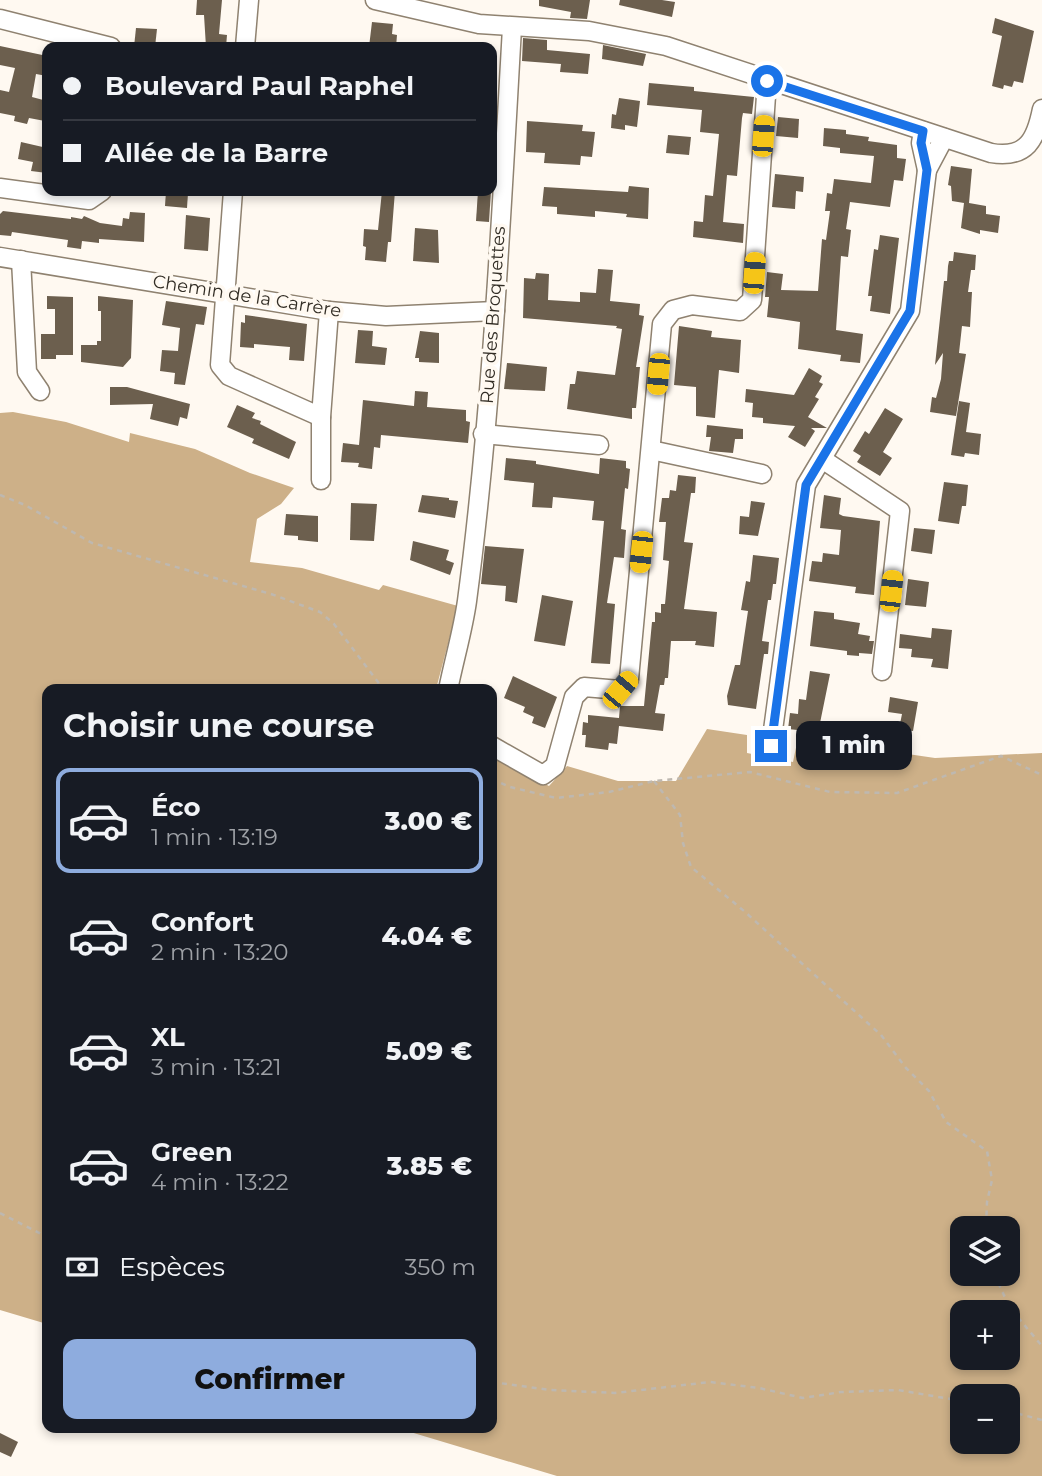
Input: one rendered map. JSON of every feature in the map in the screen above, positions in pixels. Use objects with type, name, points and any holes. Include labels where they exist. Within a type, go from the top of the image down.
[{"type":"street","points":[[245,42],[249,0]]},
{"type":"street","points":[[375,0],[479,24],[589,31],[666,46],[991,153],[1015,152],[1033,140],[1042,109]]},
{"type":"street","points":[[0,19],[91,42]]},
{"type":"street","name":"Rue des Broquettes","points":[[449,684],[466,603],[484,434],[495,311],[512,28]]},
{"type":"street","points":[[497,749],[543,775],[555,766],[574,697],[584,687],[620,690],[629,679],[662,324],[673,310],[692,305],[740,311],[752,300],[767,81]]},
{"type":"street","points":[[771,746],[806,485],[910,311],[927,170],[921,143],[923,131]]},
{"type":"street","points":[[927,170],[944,138]]},
{"type":"street","points":[[0,188],[42,194]]},
{"type":"street","points":[[59,196],[89,200],[95,196]]},
{"type":"street","points":[[233,196],[220,365],[229,376],[321,417]]},
{"type":"street","name":"Chemin de la Carrère","points":[[0,257],[330,311],[386,316],[495,311]]},
{"type":"street","points":[[21,260],[27,372],[40,391]]},
{"type":"street","points":[[321,480],[321,417],[330,311]]},
{"type":"street","points":[[484,434],[599,445]]},
{"type":"street","points":[[651,450],[762,474]]},
{"type":"street","points":[[821,459],[900,511],[883,671]]},
{"type":"path","points":[[0,495],[25,505],[92,543],[271,594],[320,612],[334,624],[379,684]]},
{"type":"path","points":[[497,781],[556,798],[609,792],[654,781],[750,772],[830,792],[897,793],[1001,756],[1042,775]]},
{"type":"path","points":[[654,781],[680,816],[682,843],[691,867],[744,911],[881,1035],[906,1068],[929,1091],[946,1122],[987,1151],[992,1180],[986,1216]]},
{"type":"path","points":[[0,1213],[42,1234]]},
{"type":"path","points":[[1000,1286],[1010,1308],[1042,1346]]},
{"type":"path","points":[[497,1383],[550,1390],[615,1393],[710,1382],[759,1388],[803,1398],[841,1392],[898,1390],[950,1399]]},
{"type":"path","points":[[1020,1414],[1042,1420]]},
{"type":"shaded area","points":[[13,412],[66,422],[129,442],[130,433],[195,449],[250,473],[294,488],[281,504],[257,519],[250,562],[302,568],[379,590],[383,585],[458,606],[437,684],[42,684],[42,1323],[0,1310],[0,413]]},
{"type":"shaded area","points":[[707,729],[747,735],[747,753],[793,762],[798,738],[935,758],[1042,753],[1042,1476],[557,1476],[414,1433],[497,1433],[497,759],[549,786],[567,766],[618,781],[676,781]]},
{"type":"building","points":[[197,0],[222,0],[219,34],[227,35],[226,42],[206,42],[204,15],[196,15]]},
{"type":"building","points":[[539,0],[590,0],[587,19],[570,18],[571,12],[539,6]]},
{"type":"building","points":[[620,0],[675,2],[672,17],[619,5]]},
{"type":"building","points":[[995,18],[1034,31],[1023,83],[1014,81],[1012,87],[1004,85],[1003,89],[992,86],[1002,36],[992,33]]},
{"type":"building","points":[[372,22],[393,24],[392,34],[397,35],[396,42],[370,42]]},
{"type":"building","points":[[136,28],[157,29],[156,42],[135,42]]},
{"type":"building","points":[[523,38],[547,40],[547,50],[590,54],[588,74],[560,72],[561,64],[522,61]]},
{"type":"building","points":[[603,45],[646,54],[643,66],[602,59]]},
{"type":"building","points":[[0,46],[42,55],[42,75],[36,74],[32,97],[42,100],[42,120],[29,118],[27,124],[14,121],[15,116],[0,113],[0,90],[9,92],[15,68],[0,65]]},
{"type":"building","points":[[649,83],[754,97],[752,114],[743,113],[737,176],[727,175],[723,222],[744,224],[743,243],[693,237],[694,221],[703,222],[705,195],[713,196],[719,134],[700,132],[702,110],[647,105]]},
{"type":"building","points":[[619,98],[640,101],[637,127],[625,125],[625,130],[611,128],[612,114],[616,115]]},
{"type":"building","points":[[778,117],[799,119],[798,138],[776,136]]},
{"type":"building","points":[[527,121],[583,125],[582,131],[595,132],[592,157],[581,156],[580,165],[544,163],[545,153],[526,152]]},
{"type":"building","points":[[824,128],[846,130],[846,134],[869,137],[868,141],[897,145],[897,158],[906,159],[903,181],[894,180],[890,207],[850,202],[846,229],[851,230],[848,257],[841,256],[836,330],[863,334],[860,363],[840,361],[841,355],[798,349],[800,322],[767,317],[767,272],[783,274],[781,290],[818,291],[822,239],[826,240],[830,211],[825,211],[827,193],[832,194],[834,179],[871,183],[874,156],[840,153],[840,148],[823,146]]},
{"type":"building","points":[[668,135],[691,137],[689,155],[666,153]]},
{"type":"building","points":[[21,142],[42,147],[42,172],[31,171],[33,162],[18,159]]},
{"type":"building","points":[[951,166],[972,169],[969,203],[986,206],[986,214],[1000,216],[998,233],[980,230],[980,234],[961,228],[964,203],[952,201],[951,186],[948,185]]},
{"type":"building","points":[[775,174],[804,177],[803,192],[796,191],[795,209],[772,207]]},
{"type":"building","points":[[629,186],[649,188],[648,219],[595,211],[595,217],[557,214],[557,207],[542,206],[544,187],[628,192]]},
{"type":"building","points":[[166,196],[188,196],[187,208],[165,206]]},
{"type":"building","points":[[381,196],[395,196],[391,242],[388,242],[386,262],[365,260],[364,229],[378,230]]},
{"type":"building","points":[[478,196],[491,196],[489,222],[476,221]]},
{"type":"building","points":[[3,211],[71,219],[82,219],[84,216],[100,223],[122,226],[123,218],[129,219],[130,212],[145,213],[144,242],[99,239],[99,243],[82,241],[81,249],[67,247],[68,240],[12,232],[11,236],[0,235],[0,214]]},
{"type":"building","points":[[186,215],[210,218],[208,251],[184,249]]},
{"type":"building","points":[[415,228],[438,230],[439,263],[413,261]]},
{"type":"building","points":[[880,235],[899,238],[890,314],[870,311],[872,296],[868,296],[874,249],[878,250]]},
{"type":"building","points":[[954,252],[976,255],[975,270],[971,270],[968,292],[972,292],[970,327],[962,326],[959,353],[966,354],[956,416],[930,412],[932,397],[936,398],[941,379],[943,353],[935,365],[944,281],[947,281],[949,261],[953,261]]},
{"type":"building","points":[[598,269],[613,270],[610,301],[640,304],[639,315],[644,316],[636,367],[640,367],[636,408],[632,408],[632,419],[567,409],[570,384],[575,384],[577,371],[615,375],[622,329],[616,328],[617,326],[523,318],[524,278],[535,279],[536,273],[549,274],[548,300],[580,302],[580,292],[596,293]]},
{"type":"building","points":[[47,296],[73,297],[73,355],[56,355],[56,359],[41,359],[41,334],[55,334],[55,309],[47,309]]},
{"type":"building","points":[[98,296],[133,300],[131,358],[123,367],[81,362],[81,345],[97,345],[97,341],[101,341]]},
{"type":"building","points":[[166,301],[207,307],[204,325],[196,324],[185,385],[174,384],[175,373],[160,371],[162,350],[178,351],[180,328],[162,325]]},
{"type":"building","points":[[245,315],[307,324],[304,361],[289,360],[290,347],[254,344],[254,348],[240,347],[241,322],[245,323]]},
{"type":"building","points":[[679,326],[712,331],[711,337],[741,340],[739,373],[719,370],[715,418],[696,416],[696,387],[674,385]]},
{"type":"building","points":[[358,330],[373,331],[372,346],[387,348],[385,365],[355,363]]},
{"type":"building","points":[[420,331],[439,333],[439,363],[419,362],[419,358],[415,358]]},
{"type":"building","points":[[507,363],[547,367],[545,391],[504,389]]},
{"type":"building","points":[[809,368],[822,376],[819,382],[823,384],[815,397],[819,399],[808,417],[827,428],[811,428],[815,431],[805,447],[788,437],[795,426],[763,423],[763,418],[752,417],[753,403],[745,402],[746,389],[794,395]]},
{"type":"building","points":[[110,387],[127,387],[190,404],[187,419],[180,417],[178,426],[150,419],[153,404],[110,405]]},
{"type":"building","points":[[415,391],[428,392],[427,407],[466,410],[466,421],[470,422],[468,443],[381,435],[380,448],[374,447],[372,469],[358,467],[359,463],[341,462],[343,443],[359,445],[363,400],[414,406]]},
{"type":"building","points":[[959,401],[970,403],[966,432],[981,434],[979,455],[951,455]]},
{"type":"building","points":[[237,405],[255,413],[252,418],[261,421],[260,424],[296,442],[289,459],[252,443],[254,439],[227,427]]},
{"type":"building","points":[[885,408],[903,419],[883,452],[892,458],[880,476],[857,462],[861,456],[853,451],[865,431],[869,434]]},
{"type":"building","points":[[707,425],[743,429],[743,439],[735,439],[733,453],[709,451],[711,437],[706,437]]},
{"type":"building","points":[[506,458],[536,461],[536,464],[599,474],[600,458],[626,461],[626,468],[630,469],[628,489],[625,488],[621,529],[626,530],[624,558],[614,557],[607,603],[615,604],[610,664],[591,663],[604,521],[592,520],[594,501],[553,497],[552,508],[532,507],[534,483],[504,480]]},
{"type":"building","points":[[678,475],[696,477],[684,542],[693,543],[684,609],[717,612],[714,647],[695,645],[696,641],[671,641],[668,678],[665,678],[664,685],[660,685],[655,713],[665,714],[663,731],[619,726],[617,744],[609,743],[608,750],[585,747],[583,722],[588,723],[588,715],[619,718],[620,706],[644,706],[652,622],[655,622],[655,612],[661,613],[661,604],[665,604],[669,561],[663,560],[666,522],[659,522],[662,498],[669,498],[670,490],[676,491]]},
{"type":"building","points":[[944,482],[968,485],[966,506],[962,506],[959,524],[938,521]]},
{"type":"building","points":[[422,495],[458,501],[455,518],[418,512]]},
{"type":"building","points":[[824,495],[841,498],[839,514],[843,516],[880,521],[874,595],[855,593],[856,587],[809,581],[812,561],[822,562],[823,553],[839,555],[841,530],[820,528]]},
{"type":"building","points":[[751,501],[765,503],[758,536],[739,534],[740,516],[749,517]]},
{"type":"building","points":[[351,503],[377,504],[374,541],[350,540]]},
{"type":"building","points":[[286,514],[318,516],[318,542],[284,535]]},
{"type":"building","points":[[914,528],[935,530],[932,554],[911,551]]},
{"type":"building","points":[[413,541],[449,550],[446,560],[454,563],[450,575],[410,560]]},
{"type":"building","points":[[485,546],[524,549],[517,603],[505,601],[506,586],[481,584]]},
{"type":"building","points":[[753,555],[779,558],[776,584],[773,584],[771,600],[768,600],[762,641],[769,642],[768,654],[764,654],[756,709],[728,705],[727,696],[735,665],[740,665],[748,611],[741,610],[746,581],[750,582]]},
{"type":"building","points":[[908,579],[929,582],[926,607],[905,605]]},
{"type":"building","points":[[542,595],[573,601],[565,646],[534,641]]},
{"type":"building","points":[[814,611],[834,613],[834,619],[860,623],[858,634],[870,636],[869,641],[874,641],[872,654],[847,655],[847,651],[810,646]]},
{"type":"building","points":[[932,628],[952,630],[948,669],[931,667],[933,659],[911,657],[912,649],[899,648],[900,634],[931,638]]},
{"type":"building","points":[[810,671],[830,674],[820,723],[817,723],[816,732],[788,729],[790,713],[798,714],[799,699],[806,700]]},
{"type":"building","points":[[513,676],[557,697],[545,728],[532,723],[534,717],[523,712],[525,707],[504,698]]},
{"type":"building","points":[[890,697],[918,702],[913,731],[899,729],[902,714],[888,712]]},
{"type":"building","points":[[0,1433],[18,1442],[11,1457],[0,1452]]},
{"type":"route","points":[[767,81],[923,131],[921,143],[927,170],[910,311],[806,485],[771,746]]}]
